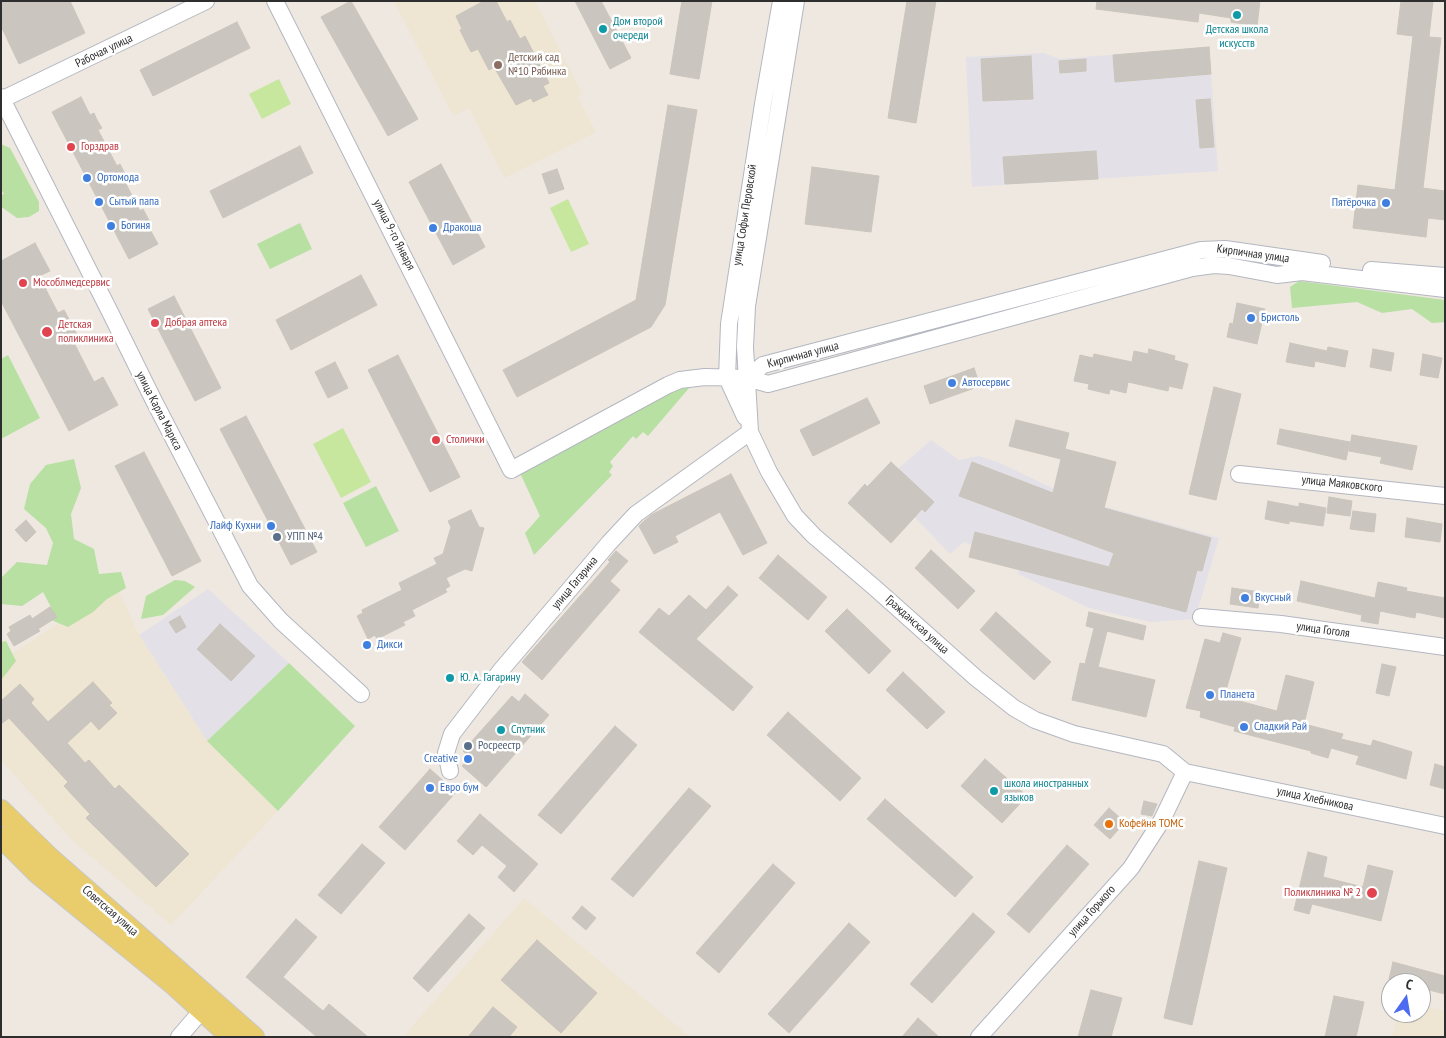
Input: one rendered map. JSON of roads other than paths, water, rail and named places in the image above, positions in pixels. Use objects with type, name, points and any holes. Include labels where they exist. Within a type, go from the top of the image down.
[{"type":"main road","name":"Советская улица","points":[[1,810],[206,1005]]},
{"type":"main road","name":"Советская улица","points":[[1,837],[37,873],[174,985],[206,1005]]},
{"type":"main road","points":[[206,1005],[231,1037]]},
{"type":"main road","points":[[206,1005],[254,1037]]},
{"type":"street","name":"Рабочая улица","points":[[2,99],[206,1]]},
{"type":"street","name":"улица 9-го Января","points":[[275,1],[511,470],[668,385],[689,378],[728,378]]},
{"type":"street","name":"улица Софьи Перовской","points":[[749,429],[728,378],[727,349],[732,304],[763,104],[781,1]]},
{"type":"street","name":"улица Софьи Перовской","points":[[747,378],[745,347],[747,306],[796,1]]},
{"type":"street","name":"улица Карла Маркса","points":[[2,99],[154,401],[250,586],[281,621],[361,694]]},
{"type":"street","points":[[1,128],[10,130],[22,138]]},
{"type":"street","name":"Кирпичная улица","points":[[747,378],[763,365],[1201,250],[1225,249],[1359,269],[1445,276]]},
{"type":"street","name":"Кирпичная улица","points":[[747,378],[768,384],[1180,270],[1204,266],[1229,266],[1278,275],[1302,272],[1445,289]]},
{"type":"street","points":[[728,378],[747,378]]},
{"type":"street","name":"Гражданская улица","points":[[747,378],[749,429],[780,492],[795,516],[814,536],[1003,701],[1047,725],[1074,734],[1163,754],[1185,772]]},
{"type":"street","name":"улица Гагарина","points":[[450,771],[446,753],[452,734],[502,669],[609,543],[636,514],[749,429]]},
{"type":"street","name":"улица Маяковского","points":[[1239,474],[1445,496]]},
{"type":"street","name":"улица Гоголя","points":[[1201,617],[1280,624],[1445,648]]},
{"type":"street","name":"улица Хлебникова","points":[[1185,772],[1445,826]]},
{"type":"street","name":"улица Горького","points":[[979,1037],[1131,868],[1162,820],[1185,772]]},
{"type":"street","points":[[179,1037],[206,1005]]},
{"type":"place","name":"Детская школа искусств","points":[[1237,15]]},
{"type":"place","name":"Дом второй очереди","points":[[603,29]]},
{"type":"place","name":"Детский сад №10 Рябинка","points":[[498,65]]},
{"type":"place","name":"Горздрав","points":[[71,147]]},
{"type":"place","name":"Ортомода","points":[[87,178]]},
{"type":"place","name":"Сытый папа","points":[[99,202]]},
{"type":"place","name":"Пятёрочка","points":[[1386,203]]},
{"type":"place","name":"Богиня","points":[[111,226]]},
{"type":"place","name":"Дракоша","points":[[433,228]]},
{"type":"place","name":"Мособлмедсервис","points":[[23,283]]},
{"type":"place","name":"Бристоль","points":[[1251,318]]},
{"type":"place","name":"Добрая аптека","points":[[155,323]]},
{"type":"place","name":"Детская поликлиника","points":[[47,332]]},
{"type":"place","name":"Автосервис","points":[[952,383]]},
{"type":"place","name":"Столички","points":[[436,440]]},
{"type":"place","name":"Лайф Кухни","points":[[271,526]]},
{"type":"place","name":"УПП №4","points":[[277,537]]},
{"type":"place","name":"Вкусный","points":[[1245,598]]},
{"type":"place","name":"Дикси","points":[[367,645]]},
{"type":"place","name":"Ю. А. Гагарину","points":[[450,678]]},
{"type":"place","name":"Планета","points":[[1210,695]]},
{"type":"place","name":"Сладкий Рай","points":[[1244,727]]},
{"type":"place","name":"Спутник","points":[[501,730]]},
{"type":"place","name":"Росреестр","points":[[468,746]]},
{"type":"place","name":"Creative","points":[[468,759]]},
{"type":"place","name":"Евро бум","points":[[430,788]]},
{"type":"place","name":"школа иностранных языков","points":[[994,791]]},
{"type":"place","name":"Кофейня ТОМС","points":[[1109,824]]},
{"type":"place","name":"Поликлиника № 2","points":[[1372,893]]}]
